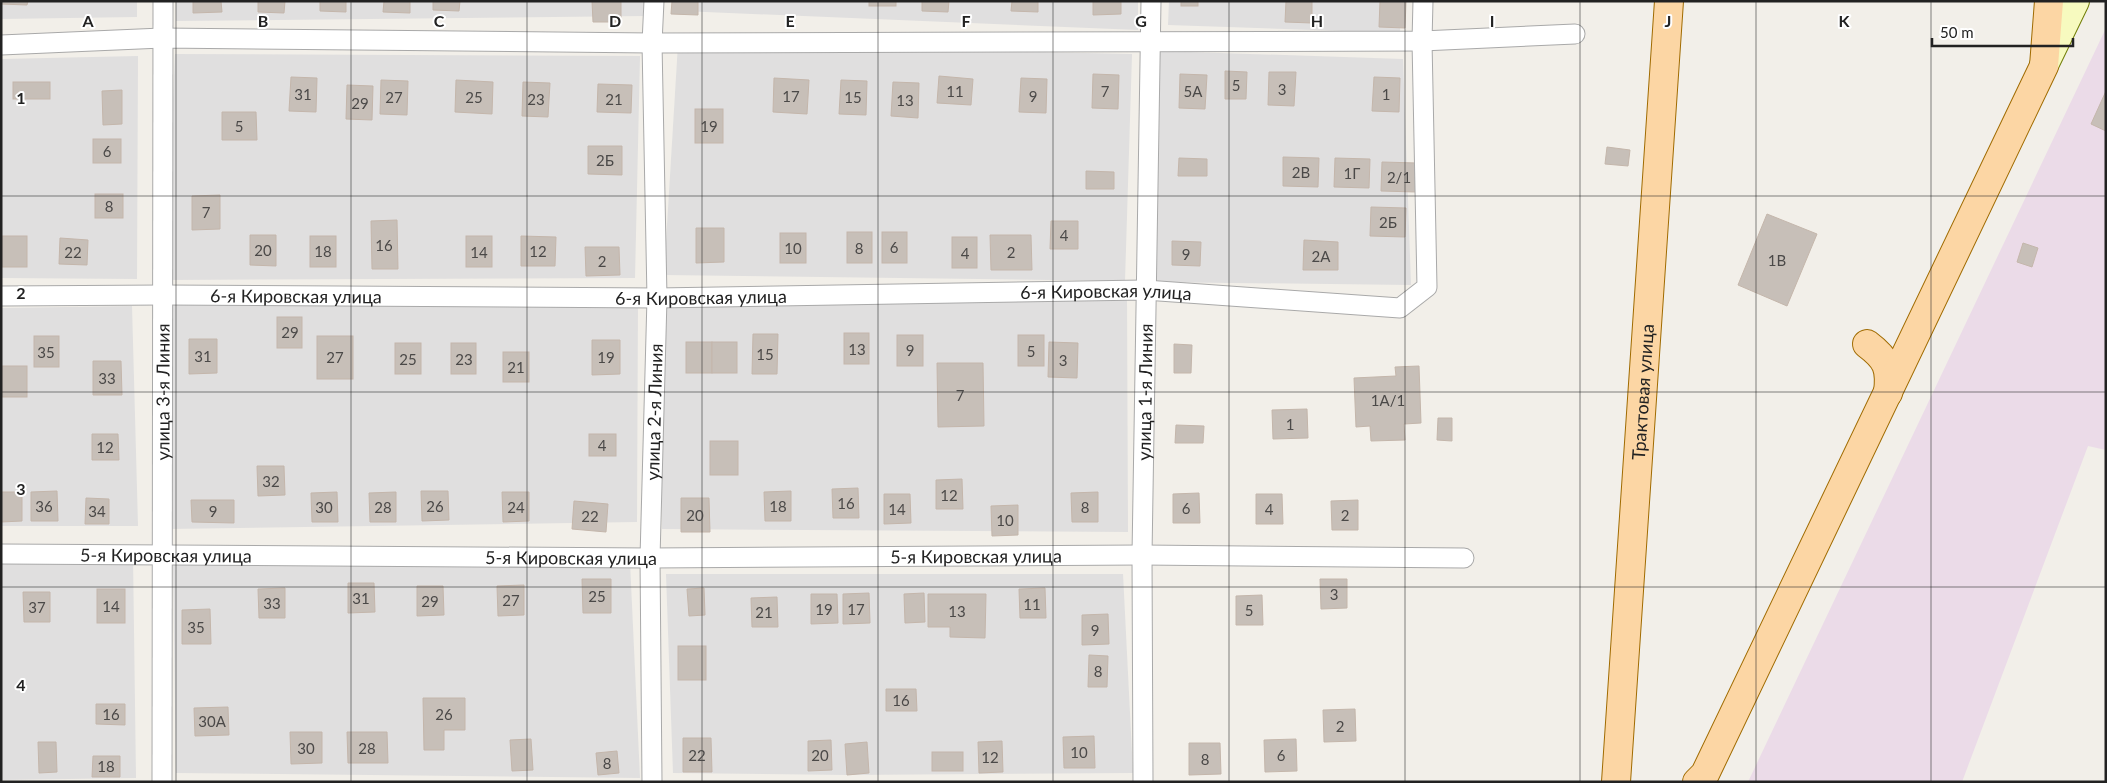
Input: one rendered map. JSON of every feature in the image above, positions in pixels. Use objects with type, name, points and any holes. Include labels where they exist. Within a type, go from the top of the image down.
[{"type":"main road","name":"Трактовая улица","points":[[1616,782],[1620,750],[1669,1]]},
{"type":"main road","points":[[1702,779],[2044,66],[2049,1]]},
{"type":"main road","points":[[1867,344],[1879,353],[1887,364],[1890,376],[1888,393]]},
{"type":"main road","points":[[1620,750],[1634,782]]},
{"type":"street","name":"улица 3-я Линия","points":[[162,782],[163,1]]},
{"type":"street","name":"улица 2-я Линия","points":[[652,782],[650,558],[657,298],[652,43],[654,1]]},
{"type":"street","name":"улица 1-я Линия","points":[[1143,782],[1142,555],[1151,1]]},
{"type":"street","points":[[1422,41],[1423,1]]},
{"type":"street","points":[[2044,66],[2075,1]]},
{"type":"street","points":[[1,45],[162,38],[652,43],[1422,41],[1576,34]]},
{"type":"street","name":"6-я Кировская улица","points":[[1,296],[657,298],[1145,290],[1400,308],[1427,287],[1422,41]]},
{"type":"street","name":"5-я Кировская улица","points":[[1,554],[650,558],[1142,555],[1464,558]]},
{"type":"street","points":[[1134,782],[1143,782]]},
{"type":"shaded area","points":[[1,1],[137,1],[137,17],[1,19]]},
{"type":"shaded area","points":[[176,1],[645,1],[645,16],[176,21]]},
{"type":"shaded area","points":[[682,1],[1138,1],[1138,30],[682,11]]},
{"type":"shaded area","points":[[1169,1],[1401,1],[1400,33],[1168,25]]},
{"type":"shaded area","points":[[2106,28],[2106,450],[2088,446],[1962,782],[1748,782]]},
{"type":"shaded area","points":[[678,44],[1132,54],[1125,281],[664,275]]},
{"type":"shaded area","points":[[1160,51],[1403,59],[1411,285],[1151,282]]},
{"type":"shaded area","points":[[175,54],[640,56],[635,278],[165,280]]},
{"type":"shaded area","points":[[138,56],[137,279],[1,278],[1,59]]},
{"type":"shaded area","points":[[662,292],[1127,299],[1128,532],[662,529]]},
{"type":"shaded area","points":[[638,297],[637,522],[168,529],[163,303]]},
{"type":"shaded area","points":[[132,306],[138,526],[1,526],[1,308]]},
{"type":"shaded area","points":[[133,557],[136,778],[1,780],[1,559]]},
{"type":"shaded area","points":[[630,562],[640,778],[176,773],[173,565]]},
{"type":"shaded area","points":[[666,574],[1123,574],[1133,773],[847,775],[673,773]]},
{"type":"building","points":[[1,1],[28,1],[27,5],[1,4]]},
{"type":"building","points":[[193,1],[221,1],[222,12],[193,13]]},
{"type":"building","points":[[258,1],[285,1],[284,13],[258,12]]},
{"type":"building","points":[[320,1],[346,1],[346,12],[320,11]]},
{"type":"building","points":[[384,1],[410,1],[410,13],[383,12]]},
{"type":"building","points":[[433,1],[460,1],[459,11],[433,10]]},
{"type":"building","points":[[592,1],[621,1],[621,22],[593,22]]},
{"type":"building","points":[[672,1],[698,1],[698,15],[671,14]]},
{"type":"building","points":[[869,1],[896,1],[896,6],[869,6]]},
{"type":"building","points":[[922,1],[949,1],[948,12],[922,11]]},
{"type":"building","points":[[1012,1],[1038,1],[1038,12],[1011,11]]},
{"type":"building","points":[[1093,1],[1121,1],[1121,14],[1093,15]]},
{"type":"building","points":[[1181,1],[1198,1],[1198,6],[1181,6]]},
{"type":"building","points":[[1286,1],[1312,1],[1312,23],[1285,22]]},
{"type":"building","points":[[1380,1],[1406,1],[1405,28],[1379,27]]},
{"type":"building","points":[[1225,71],[1247,72],[1246,99],[1225,99]]},
{"type":"building","points":[[1269,72],[1296,72],[1294,106],[1268,105]]},
{"type":"building","points":[[1093,74],[1119,75],[1118,109],[1092,108]]},
{"type":"building","points":[[1180,74],[1207,75],[1205,109],[1179,108]]},
{"type":"building","points":[[939,76],[973,79],[971,105],[937,103]]},
{"type":"building","points":[[291,77],[317,78],[316,112],[289,111]]},
{"type":"building","points":[[1374,77],[1400,78],[1399,112],[1372,111]]},
{"type":"building","points":[[774,78],[809,80],[807,114],[773,112]]},
{"type":"building","points":[[1021,78],[1047,79],[1046,113],[1019,112]]},
{"type":"building","points":[[381,80],[408,81],[407,115],[380,114]]},
{"type":"building","points":[[456,80],[493,82],[492,114],[455,112]]},
{"type":"building","points":[[841,80],[867,81],[866,115],[839,114]]},
{"type":"building","points":[[13,82],[50,82],[50,99],[13,99]]},
{"type":"building","points":[[523,82],[550,83],[548,117],[522,116]]},
{"type":"building","points":[[893,82],[919,83],[918,118],[891,116]]},
{"type":"building","points":[[598,84],[632,85],[631,113],[597,112]]},
{"type":"building","points":[[347,85],[373,86],[372,120],[346,119]]},
{"type":"building","points":[[122,90],[122,124],[103,125],[102,91]]},
{"type":"building","points":[[2106,91],[2106,131],[2091,124]]},
{"type":"building","points":[[695,109],[723,109],[723,143],[695,143]]},
{"type":"building","points":[[222,112],[256,112],[257,140],[222,140]]},
{"type":"building","points":[[93,139],[121,139],[121,163],[93,163]]},
{"type":"building","points":[[588,146],[622,146],[622,175],[588,174]]},
{"type":"building","points":[[1607,147],[1630,150],[1628,166],[1605,164]]},
{"type":"building","points":[[1283,157],[1319,158],[1318,187],[1283,186]]},
{"type":"building","points":[[1179,158],[1207,159],[1207,176],[1178,176]]},
{"type":"building","points":[[1335,158],[1370,159],[1369,188],[1334,187]]},
{"type":"building","points":[[1382,162],[1417,163],[1416,192],[1381,191]]},
{"type":"building","points":[[1086,171],[1114,172],[1114,189],[1086,189]]},
{"type":"building","points":[[95,194],[123,194],[123,218],[95,218]]},
{"type":"building","points":[[220,195],[220,229],[192,230],[192,196]]},
{"type":"building","points":[[1371,207],[1406,208],[1405,237],[1370,236]]},
{"type":"building","points":[[1767,214],[1817,234],[1787,306],[1738,285]]},
{"type":"building","points":[[397,220],[398,269],[372,269],[371,221]]},
{"type":"building","points":[[1051,221],[1078,221],[1078,249],[1050,249]]},
{"type":"building","points":[[696,228],[724,228],[724,262],[696,263]]},
{"type":"building","points":[[847,232],[872,232],[872,263],[847,263]]},
{"type":"building","points":[[882,232],[907,232],[907,263],[882,263]]},
{"type":"building","points":[[780,233],[806,233],[806,263],[780,263]]},
{"type":"building","points":[[250,235],[276,235],[276,266],[250,265]]},
{"type":"building","points":[[990,235],[1031,235],[1032,270],[991,270]]},
{"type":"building","points":[[2,236],[27,236],[27,267],[2,267]]},
{"type":"building","points":[[310,236],[336,236],[336,267],[310,267]]},
{"type":"building","points":[[466,236],[492,236],[492,267],[466,267]]},
{"type":"building","points":[[521,236],[556,237],[555,266],[521,266]]},
{"type":"building","points":[[952,237],[977,237],[977,268],[952,268]]},
{"type":"building","points":[[60,238],[88,240],[87,265],[59,264]]},
{"type":"building","points":[[1304,240],[1338,242],[1338,270],[1303,270]]},
{"type":"building","points":[[1172,241],[1201,242],[1200,266],[1172,265]]},
{"type":"building","points":[[2023,243],[2038,248],[2032,267],[2017,262]]},
{"type":"building","points":[[585,247],[619,247],[620,275],[586,276]]},
{"type":"building","points":[[277,317],[302,317],[302,348],[277,348]]},
{"type":"building","points":[[844,333],[869,333],[869,364],[844,364]]},
{"type":"building","points":[[753,334],[778,334],[777,374],[752,374]]},
{"type":"building","points":[[897,335],[923,335],[923,366],[897,366]]},
{"type":"building","points":[[1018,335],[1044,335],[1044,366],[1018,366]]},
{"type":"building","points":[[34,336],[59,336],[59,367],[34,367]]},
{"type":"building","points":[[317,336],[353,336],[353,379],[317,379]]},
{"type":"building","points":[[189,339],[217,339],[217,373],[189,374]]},
{"type":"building","points":[[592,340],[620,340],[620,374],[592,375]]},
{"type":"building","points":[[686,342],[712,342],[712,373],[686,373]]},
{"type":"building","points":[[712,342],[737,342],[737,373],[712,373]]},
{"type":"building","points":[[1049,342],[1078,343],[1077,378],[1048,377]]},
{"type":"building","points":[[395,343],[421,343],[421,374],[395,374]]},
{"type":"building","points":[[451,343],[476,343],[476,374],[451,374]]},
{"type":"building","points":[[1174,344],[1192,345],[1191,373],[1174,373]]},
{"type":"building","points":[[503,352],[529,352],[529,382],[503,382]]},
{"type":"building","points":[[93,361],[121,361],[122,395],[93,395]]},
{"type":"building","points":[[937,363],[983,363],[984,426],[938,427]]},
{"type":"building","points":[[2,366],[27,366],[27,397],[2,397]]},
{"type":"building","points":[[1419,366],[1421,423],[1404,424],[1405,440],[1371,441],[1370,426],[1356,427],[1354,378],[1396,376],[1395,367]]},
{"type":"building","points":[[1307,409],[1308,438],[1273,439],[1272,410]]},
{"type":"building","points":[[1438,418],[1452,418],[1452,441],[1437,440]]},
{"type":"building","points":[[1176,425],[1204,426],[1203,443],[1175,443]]},
{"type":"building","points":[[92,434],[118,434],[119,460],[92,460]]},
{"type":"building","points":[[589,434],[616,434],[616,456],[589,456]]},
{"type":"building","points":[[710,441],[738,441],[738,475],[710,475]]},
{"type":"building","points":[[257,466],[284,466],[285,495],[258,496]]},
{"type":"building","points":[[962,479],[963,509],[936,509],[936,480]]},
{"type":"building","points":[[858,488],[859,518],[833,518],[832,489]]},
{"type":"building","points":[[57,491],[58,521],[31,521],[31,492]]},
{"type":"building","points":[[421,491],[448,491],[449,520],[422,521]]},
{"type":"building","points":[[791,491],[791,521],[765,521],[764,492]]},
{"type":"building","points":[[1,492],[22,492],[22,521],[1,522]]},
{"type":"building","points":[[337,492],[338,522],[312,522],[311,493]]},
{"type":"building","points":[[396,492],[396,522],[370,522],[369,493]]},
{"type":"building","points":[[502,492],[529,492],[529,521],[503,522]]},
{"type":"building","points":[[1098,492],[1098,522],[1072,522],[1071,493]]},
{"type":"building","points":[[1199,493],[1200,523],[1173,523],[1173,494]]},
{"type":"building","points":[[884,494],[910,494],[911,523],[884,524]]},
{"type":"building","points":[[1256,494],[1282,494],[1283,524],[1256,524]]},
{"type":"building","points":[[86,498],[109,499],[109,524],[85,524]]},
{"type":"building","points":[[681,498],[709,498],[710,532],[681,532]]},
{"type":"building","points":[[191,500],[234,500],[234,523],[192,522]]},
{"type":"building","points":[[1358,500],[1358,530],[1332,530],[1331,501]]},
{"type":"building","points":[[574,501],[608,504],[606,532],[572,529]]},
{"type":"building","points":[[1018,505],[1018,535],[992,536],[991,506]]},
{"type":"building","points":[[582,579],[611,579],[611,613],[583,613]]},
{"type":"building","points":[[1320,579],[1347,579],[1347,608],[1321,609]]},
{"type":"building","points":[[348,583],[374,583],[375,612],[348,613]]},
{"type":"building","points":[[524,585],[524,615],[498,616],[497,586]]},
{"type":"building","points":[[417,586],[443,586],[444,615],[417,616]]},
{"type":"building","points":[[285,588],[285,618],[259,618],[258,589]]},
{"type":"building","points":[[704,588],[705,615],[689,616],[687,589]]},
{"type":"building","points":[[1045,588],[1046,618],[1020,618],[1019,589]]},
{"type":"building","points":[[97,589],[125,589],[125,623],[97,623]]},
{"type":"building","points":[[23,592],[50,592],[50,622],[24,622]]},
{"type":"building","points":[[869,593],[870,623],[843,624],[843,594]]},
{"type":"building","points":[[924,593],[925,622],[905,623],[904,594]]},
{"type":"building","points":[[811,594],[837,594],[838,623],[811,624]]},
{"type":"building","points":[[928,594],[986,594],[985,638],[950,637],[950,627],[928,627]]},
{"type":"building","points":[[1262,595],[1263,625],[1236,625],[1236,596]]},
{"type":"building","points":[[777,597],[778,627],[752,627],[751,598]]},
{"type":"building","points":[[210,609],[211,644],[182,644],[182,610]]},
{"type":"building","points":[[1108,614],[1109,644],[1082,645],[1082,615]]},
{"type":"building","points":[[678,646],[706,646],[706,680],[678,680]]},
{"type":"building","points":[[1089,655],[1108,656],[1107,687],[1088,687]]},
{"type":"building","points":[[886,689],[916,689],[917,711],[886,711]]},
{"type":"building","points":[[423,698],[465,698],[465,730],[444,730],[444,750],[424,750]]},
{"type":"building","points":[[96,704],[125,704],[125,725],[96,724]]},
{"type":"building","points":[[228,707],[229,735],[195,736],[194,708]]},
{"type":"building","points":[[1355,709],[1356,741],[1324,742],[1323,710]]},
{"type":"building","points":[[290,732],[322,732],[322,763],[291,764]]},
{"type":"building","points":[[347,732],[387,732],[388,763],[348,763]]},
{"type":"building","points":[[1094,736],[1095,768],[1064,768],[1063,737]]},
{"type":"building","points":[[683,738],[711,738],[712,772],[683,772]]},
{"type":"building","points":[[531,739],[533,770],[512,771],[510,740]]},
{"type":"building","points":[[1296,739],[1297,771],[1265,772],[1264,740]]},
{"type":"building","points":[[831,740],[832,770],[808,771],[808,741]]},
{"type":"building","points":[[1002,741],[1003,772],[979,773],[978,742]]},
{"type":"building","points":[[38,742],[56,742],[57,772],[39,773]]},
{"type":"building","points":[[867,742],[869,773],[847,775],[845,744]]},
{"type":"building","points":[[1189,743],[1220,743],[1221,774],[1189,775]]},
{"type":"building","points":[[617,751],[619,773],[598,775],[596,753]]},
{"type":"building","points":[[932,752],[963,752],[963,771],[932,771]]},
{"type":"building","points":[[93,756],[120,756],[120,777],[92,777]]}]
